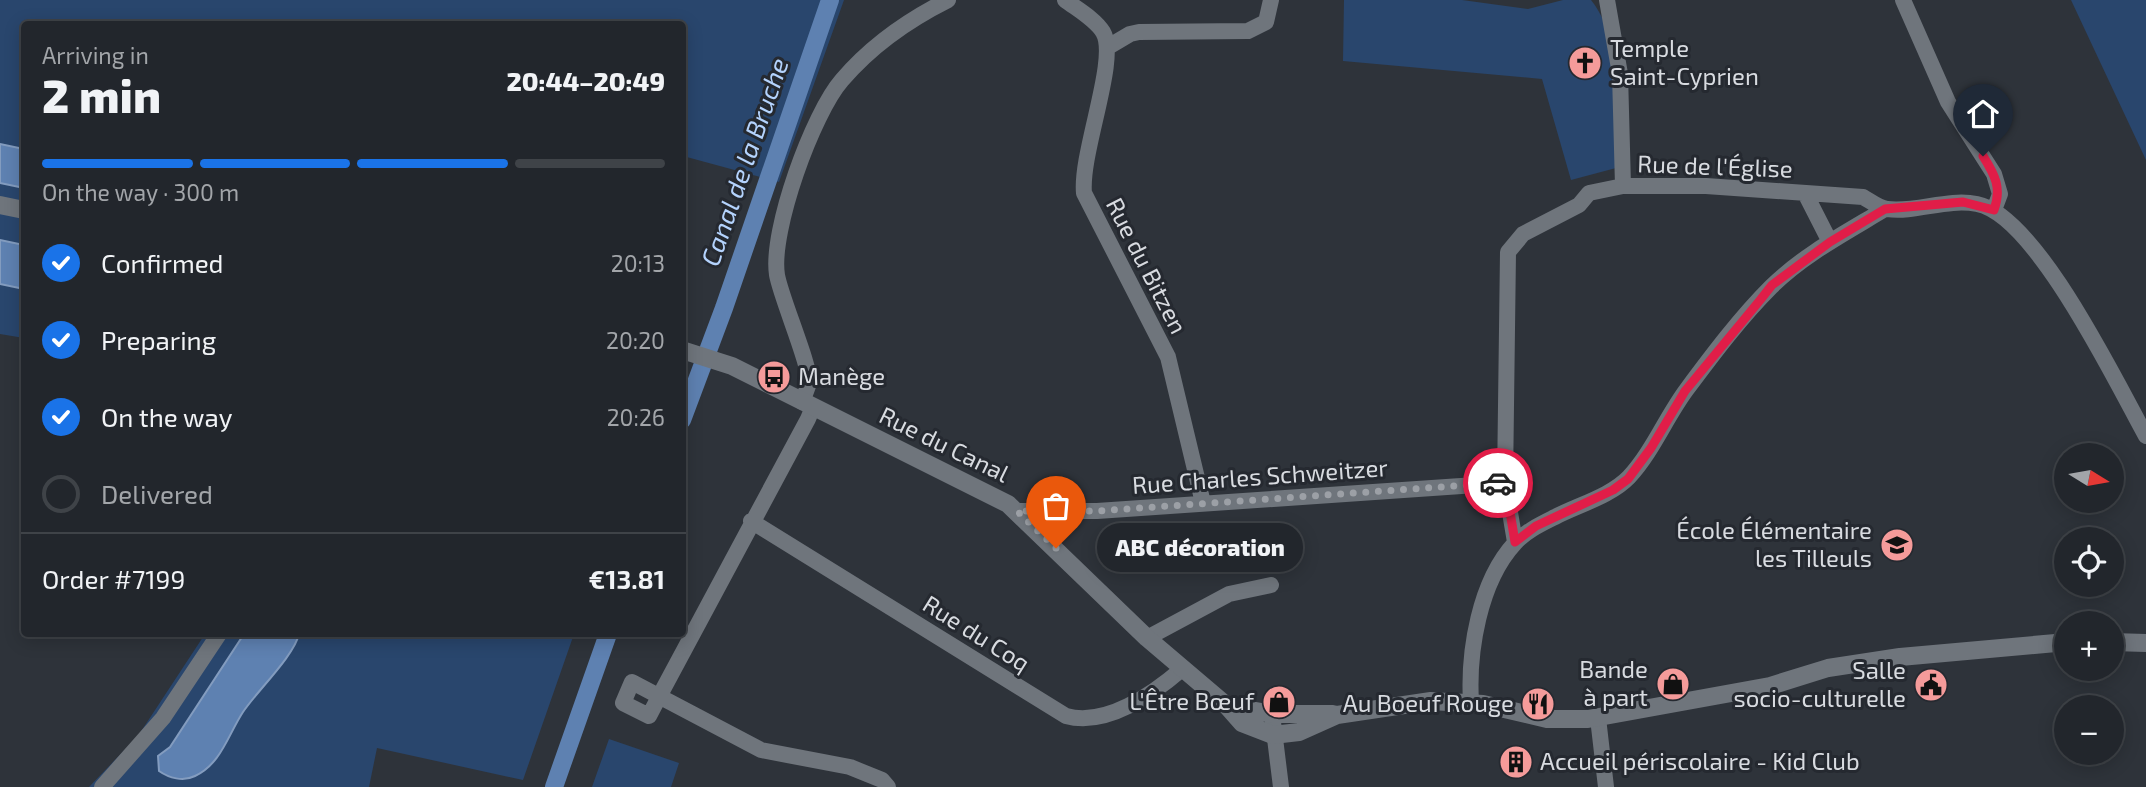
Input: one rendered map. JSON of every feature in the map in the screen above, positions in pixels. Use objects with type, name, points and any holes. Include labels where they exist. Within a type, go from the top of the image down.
[{"type":"main road","points":[[0,205],[21,209]]},
{"type":"main road","name":"Rue du Canal","points":[[687,352],[721,362],[997,497],[1017,511],[1147,638],[1227,706],[1242,723],[1273,735]]},
{"type":"main road","points":[[2124,642],[2146,643]]},
{"type":"main road","points":[[1273,735],[1299,732],[1337,715],[1420,702],[1471,702],[1547,719],[1598,718],[1770,686],[1828,668],[1899,657],[2054,643]]},
{"type":"main road","name":"Rue du Canal","points":[[1227,706],[1272,714],[1337,715]]},
{"type":"street","points":[[888,787],[882,780],[850,767],[761,750],[660,695],[751,521],[807,405],[810,380],[784,304],[776,261],[783,216],[811,141],[835,89],[848,73],[908,20],[948,0]]},
{"type":"street","points":[[1065,0],[1098,25],[1108,47],[1130,34],[1139,32],[1248,31],[1266,22],[1271,0]]},
{"type":"street","points":[[1607,0],[1620,74],[1623,186]]},
{"type":"street","points":[[1903,0],[1948,102],[1994,174],[2000,194],[1994,210]]},
{"type":"street","name":"Rue du Bitzen","points":[[1108,47],[1083,168],[1084,193],[1168,357],[1203,503]]},
{"type":"street","name":"Rue de l'Église","points":[[1505,482],[1508,252],[1523,234],[1568,211],[1589,193],[1623,186],[1706,186],[1863,197],[1885,209],[1963,202],[1994,210],[2013,225],[2060,284],[2146,436]]},
{"type":"street","name":"Rue de l'Église","points":[[1805,193],[1830,242]]},
{"type":"street","points":[[1471,702],[1471,662],[1478,622],[1495,576],[1515,542],[1536,526],[1613,490],[1628,479],[1651,448],[1685,391],[1772,285],[1830,242],[1885,209]]},
{"type":"street","points":[[1505,482],[1515,542]]},
{"type":"street","name":"Rue Charles Schweitzer","points":[[1017,511],[1060,513],[1505,482]]},
{"type":"street","name":"Rue du Coq","points":[[751,521],[1066,716],[1083,719],[1109,714],[1157,688],[1182,669]]},
{"type":"street","points":[[1147,638],[1229,594],[1271,585]]},
{"type":"street","points":[[102,787],[163,718],[217,637]]},
{"type":"street","points":[[1272,714],[1281,787]]},
{"type":"street","points":[[1598,718],[1606,787]]},
{"type":"shaded area","points":[[0,0],[844,0],[779,182],[686,157],[686,21],[21,21],[21,338],[0,334]]},
{"type":"shaded area","points":[[1344,0],[1462,0],[1528,9],[1563,0],[1591,0],[1610,37],[1614,59],[1617,103],[1616,168],[1571,180],[1542,79],[1343,61]]},
{"type":"shaded area","points":[[2071,0],[2146,0],[2146,160]]},
{"type":"shaded area","points":[[0,144],[21,148],[21,187],[0,183]]},
{"type":"shaded area","points":[[0,240],[21,244],[21,288],[0,284]]},
{"type":"shaded area","points":[[203,637],[573,637],[523,780],[377,748],[369,787],[89,787],[138,736]]},
{"type":"shaded area","points":[[242,637],[298,637],[283,663],[243,712],[218,757],[204,771],[186,779],[159,771],[158,756],[170,747]]},
{"type":"shaded area","points":[[609,739],[679,763],[671,787],[592,787]]},
{"type":"waterway","name":"Canal de la Bruche","points":[[686,409],[724,308],[830,0]]},
{"type":"waterway","name":"Canal de la Bruche","points":[[554,787],[607,637]]},
{"type":"way so far","points":[[1056,548],[1017,511],[1097,511],[1498,483]]},
{"type":"place","name":"Temple Saint-Cyprien","points":[[1585,63]]},
{"type":"place","name":"Manège","points":[[774,377]]},
{"type":"place","name":"École Élémentaire les Tilleuls","points":[[1897,545]]},
{"type":"place","name":"ABC décoration","points":[[1056,548]]},
{"type":"place","name":"Bande à part","points":[[1673,684]]},
{"type":"place","name":"Salle socio-culturelle","points":[[1931,685]]},
{"type":"place","name":"L'Être Bœuf","points":[[1279,702]]},
{"type":"place","name":"Au Boeuf Rouge","points":[[1538,704]]},
{"type":"place","name":"Accueil périscolaire - Kid Club","points":[[1516,762]]},
{"type":"route","points":[[1498,483],[1505,482],[1515,542],[1536,526],[1613,490],[1628,479],[1651,448],[1685,391],[1772,285],[1830,242],[1885,209],[1963,202],[1994,210],[2000,194],[1994,174],[1983,156]]}]
